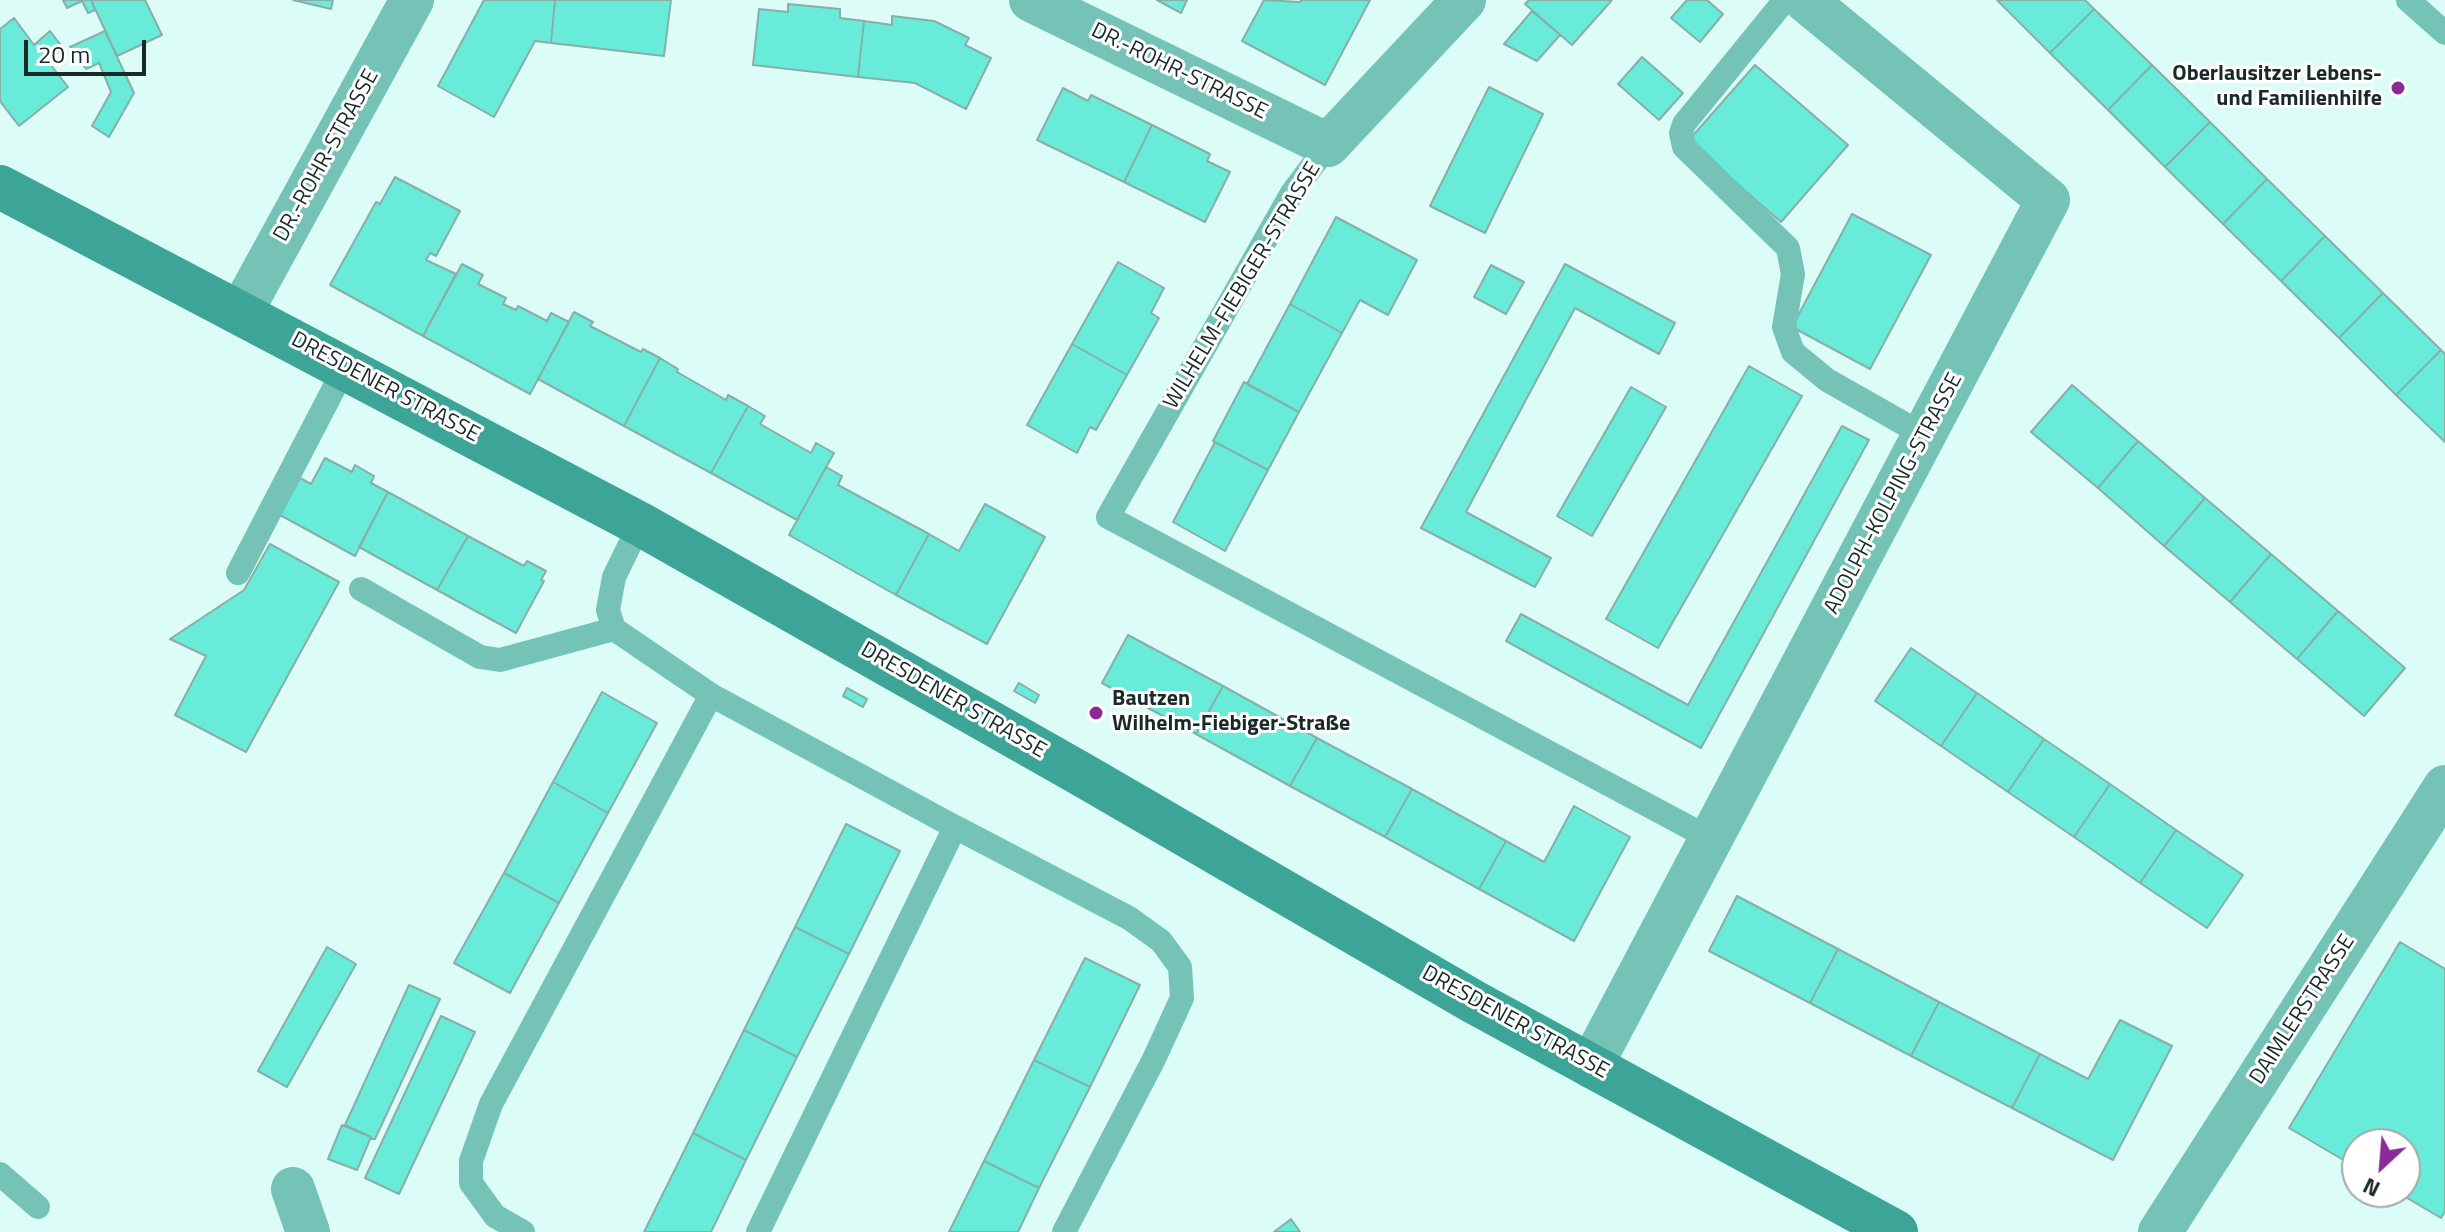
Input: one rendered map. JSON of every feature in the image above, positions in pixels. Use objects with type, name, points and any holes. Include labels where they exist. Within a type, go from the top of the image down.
[{"type":"main road","name":"DRESDENER STRASSE","points":[[0,187],[640,524],[1474,1002],[1876,1227]]},
{"type":"street","name":"DR.-ROHR-STRASSE","points":[[241,312],[412,0]]},
{"type":"street","name":"DR.-ROHR-STRASSE","points":[[1031,0],[1328,145]]},
{"type":"street","name":"WILHELM-FIEBIGER-STRASSE","points":[[1328,145],[1464,0]]},
{"type":"street","name":"ADOLPH-KOLPING-STRASSE","points":[[1591,1066],[2048,200],[1805,0]]},
{"type":"street","name":"DAIMLERSTRASSE","points":[[2160,1232],[2445,787]]},
{"type":"street","points":[[293,1189],[308,1232]]},
{"type":"lane","points":[[1785,0],[1684,124],[1681,133],[1684,147],[1788,248],[1793,274],[1784,327],[1793,352],[1827,380],[1924,435]]},
{"type":"lane","points":[[2408,0],[2445,33]]},
{"type":"lane","name":"WILHELM-FIEBIGER-STRASSE","points":[[1328,145],[1292,193],[1108,517],[1711,839]]},
{"type":"lane","points":[[238,573],[345,367]]},
{"type":"lane","points":[[640,524],[614,577],[608,610],[614,629],[711,695],[1129,918],[1161,941],[1180,967],[1182,998],[1154,1059],[1064,1232]]},
{"type":"lane","points":[[361,589],[480,657],[500,660],[614,629]]},
{"type":"lane","points":[[523,1232],[495,1216],[471,1183],[471,1161],[491,1104],[711,695]]},
{"type":"lane","points":[[758,1232],[955,827]]},
{"type":"lane","points":[[0,1174],[38,1207]]},
{"type":"building","points":[[63,0],[91,0],[95,10],[88,13],[82,1],[67,8]]},
{"type":"building","points":[[91,0],[145,0],[162,35],[117,56]]},
{"type":"building","points":[[293,0],[333,0],[331,9]]},
{"type":"building","points":[[484,0],[555,0],[551,43],[535,41],[494,117],[438,86]]},
{"type":"building","points":[[555,0],[671,0],[664,56],[551,43]]},
{"type":"building","points":[[1157,0],[1187,0],[1181,13]]},
{"type":"building","points":[[1264,0],[1370,0],[1325,85],[1242,41]]},
{"type":"building","points":[[1529,0],[1612,0],[1572,45],[1525,4]]},
{"type":"building","points":[[1687,0],[1707,0],[1723,14],[1700,42],[1671,18]]},
{"type":"building","points":[[1997,0],[2085,0],[2094,9],[2050,53]]},
{"type":"building","points":[[788,4],[840,9],[840,18],[864,21],[858,77],[753,65],[759,9],[788,12]]},
{"type":"building","points":[[2094,9],[2152,65],[2108,110],[2050,53]]},
{"type":"building","points":[[1532,11],[1560,35],[1537,61],[1504,44]]},
{"type":"building","points":[[892,16],[934,21],[969,38],[965,45],[991,58],[966,109],[915,83],[858,77],[864,21],[892,25]]},
{"type":"building","points":[[14,18],[34,45],[50,31],[63,48],[47,60],[68,87],[19,126],[0,101],[0,29]]},
{"type":"building","points":[[105,31],[134,93],[109,137],[92,126],[111,92],[99,63],[86,69],[70,47]]},
{"type":"building","points":[[1642,57],[1683,93],[1659,120],[1618,84]]},
{"type":"building","points":[[1755,65],[1848,145],[1781,222],[1688,141]]},
{"type":"building","points":[[2152,65],[2210,122],[2165,167],[2108,110]]},
{"type":"building","points":[[1489,87],[1543,114],[1485,233],[1430,206]]},
{"type":"building","points":[[1063,88],[1088,101],[1091,95],[1152,125],[1124,182],[1037,140]]},
{"type":"building","points":[[2210,122],[2267,179],[2223,224],[2165,167]]},
{"type":"building","points":[[1152,125],[1210,154],[1207,161],[1230,172],[1205,222],[1124,182]]},
{"type":"building","points":[[395,177],[460,211],[436,256],[430,253],[426,260],[456,274],[423,336],[330,285],[376,202],[380,204]]},
{"type":"building","points":[[2267,179],[2325,236],[2281,281],[2223,224]]},
{"type":"building","points":[[1852,214],[1931,255],[1870,369],[1792,327]]},
{"type":"building","points":[[1336,217],[1417,260],[1388,315],[1360,300],[1342,333],[1290,304]]},
{"type":"building","points":[[2325,236],[2383,293],[2339,338],[2281,281]]},
{"type":"building","points":[[1118,262],[1164,288],[1151,313],[1159,318],[1127,375],[1072,344]]},
{"type":"building","points":[[462,264],[483,275],[478,284],[506,298],[503,304],[516,310],[518,306],[547,321],[551,313],[569,322],[530,394],[423,336]]},
{"type":"building","points":[[1565,264],[1675,323],[1659,354],[1575,308],[1466,512],[1551,558],[1535,587],[1421,528]]},
{"type":"building","points":[[1491,265],[1524,282],[1506,314],[1474,297]]},
{"type":"building","points":[[2383,293],[2441,350],[2396,395],[2339,338]]},
{"type":"building","points":[[1290,304],[1342,333],[1299,412],[1247,384]]},
{"type":"building","points":[[574,312],[593,322],[590,326],[641,352],[643,349],[660,358],[624,426],[538,379]]},
{"type":"building","points":[[1072,344],[1127,375],[1096,430],[1090,427],[1077,453],[1027,425]]},
{"type":"building","points":[[2441,350],[2445,354],[2445,442],[2396,395]]},
{"type":"building","points":[[660,358],[678,369],[677,372],[726,400],[728,395],[748,406],[711,473],[624,426]]},
{"type":"building","points":[[1749,366],[1802,396],[1658,648],[1606,619]]},
{"type":"building","points":[[1244,382],[1299,412],[1268,470],[1213,441]]},
{"type":"building","points":[[2072,385],[2138,441],[2098,488],[2031,432]]},
{"type":"building","points":[[1631,387],[1666,407],[1592,536],[1557,516]]},
{"type":"building","points":[[748,406],[765,416],[760,424],[811,453],[816,443],[834,453],[797,520],[711,473]]},
{"type":"building","points":[[1842,426],[1869,440],[1701,748],[1506,641],[1521,614],[1688,705]]},
{"type":"building","points":[[2138,441],[2205,498],[2164,546],[2098,488]]},
{"type":"building","points":[[1215,442],[1268,470],[1225,551],[1173,522]]},
{"type":"building","points":[[325,458],[352,472],[355,465],[374,476],[371,483],[388,492],[355,556],[280,515],[300,478],[311,484]]},
{"type":"building","points":[[826,467],[842,476],[838,485],[929,534],[896,595],[789,535]]},
{"type":"building","points":[[388,492],[468,536],[437,590],[359,547]]},
{"type":"building","points":[[2205,498],[2271,554],[2230,602],[2164,546]]},
{"type":"building","points":[[985,504],[1045,537],[987,644],[896,595],[929,534],[959,551]]},
{"type":"building","points":[[468,536],[524,566],[527,561],[546,571],[541,580],[544,581],[516,633],[437,590]]},
{"type":"building","points":[[270,544],[339,582],[246,752],[175,715],[206,656],[170,639],[244,590]]},
{"type":"building","points":[[2271,554],[2338,611],[2297,659],[2230,602]]},
{"type":"building","points":[[2338,611],[2405,668],[2364,716],[2297,659]]},
{"type":"building","points":[[1128,635],[1223,686],[1196,734],[1102,683]]},
{"type":"building","points":[[1911,648],[1977,693],[1941,746],[1875,701]]},
{"type":"building","points":[[1019,683],[1039,695],[1035,703],[1014,691]]},
{"type":"building","points":[[1223,686],[1317,738],[1290,786],[1196,734]]},
{"type":"building","points":[[847,688],[867,699],[863,707],[843,696]]},
{"type":"building","points":[[602,692],[657,723],[608,813],[553,782]]},
{"type":"building","points":[[1977,693],[2044,739],[2008,792],[1941,746]]},
{"type":"building","points":[[1317,738],[1412,789],[1385,837],[1290,786]]},
{"type":"building","points":[[2044,739],[2110,784],[2074,837],[2008,792]]},
{"type":"building","points":[[553,782],[608,813],[559,903],[504,873]]},
{"type":"building","points":[[2110,784],[2176,830],[2140,883],[2074,837]]},
{"type":"building","points":[[1412,789],[1506,841],[1479,889],[1385,837]]},
{"type":"building","points":[[1574,806],[1630,837],[1574,941],[1479,889],[1506,841],[1544,862]]},
{"type":"building","points":[[846,824],[900,851],[849,954],[795,927]]},
{"type":"building","points":[[2176,830],[2243,875],[2207,928],[2140,883]]},
{"type":"building","points":[[504,873],[559,903],[510,993],[454,963]]},
{"type":"building","points":[[1737,896],[1838,949],[1810,1003],[1709,951]]},
{"type":"building","points":[[795,927],[849,954],[797,1057],[744,1030]]},
{"type":"building","points":[[2400,942],[2445,969],[2445,1211],[2441,1218],[2421,1206],[2421,1128],[2341,1128],[2341,1159],[2289,1128]]},
{"type":"building","points":[[327,947],[356,964],[287,1087],[258,1071]]},
{"type":"building","points":[[1838,949],[1939,1002],[1911,1056],[1810,1003]]},
{"type":"building","points":[[1085,958],[1140,985],[1090,1087],[1034,1060]]},
{"type":"building","points":[[409,985],[440,999],[375,1139],[370,1139],[345,1125]]},
{"type":"building","points":[[1939,1002],[2040,1054],[2012,1108],[1911,1056]]},
{"type":"building","points":[[441,1016],[475,1032],[399,1194],[365,1178]]},
{"type":"building","points":[[2120,1020],[2172,1046],[2113,1160],[2012,1108],[2040,1054],[2088,1079]]},
{"type":"building","points":[[744,1030],[797,1057],[746,1160],[693,1133]]},
{"type":"building","points":[[1034,1060],[1090,1087],[1039,1188],[984,1161]]},
{"type":"building","points":[[342,1125],[371,1137],[357,1170],[328,1159]]},
{"type":"building","points":[[693,1133],[746,1160],[711,1232],[644,1232]]},
{"type":"building","points":[[984,1161],[1039,1188],[1018,1232],[949,1232]]},
{"type":"building","points":[[1291,1219],[1300,1232],[1274,1232]]},
{"type":"place","name":"Oberlausitzer Lebens- und Familienhilfe","points":[[2398,88]]},
{"type":"place","name":"Bautzen Wilhelm-Fiebiger-Straße","points":[[1096,713]]}]
